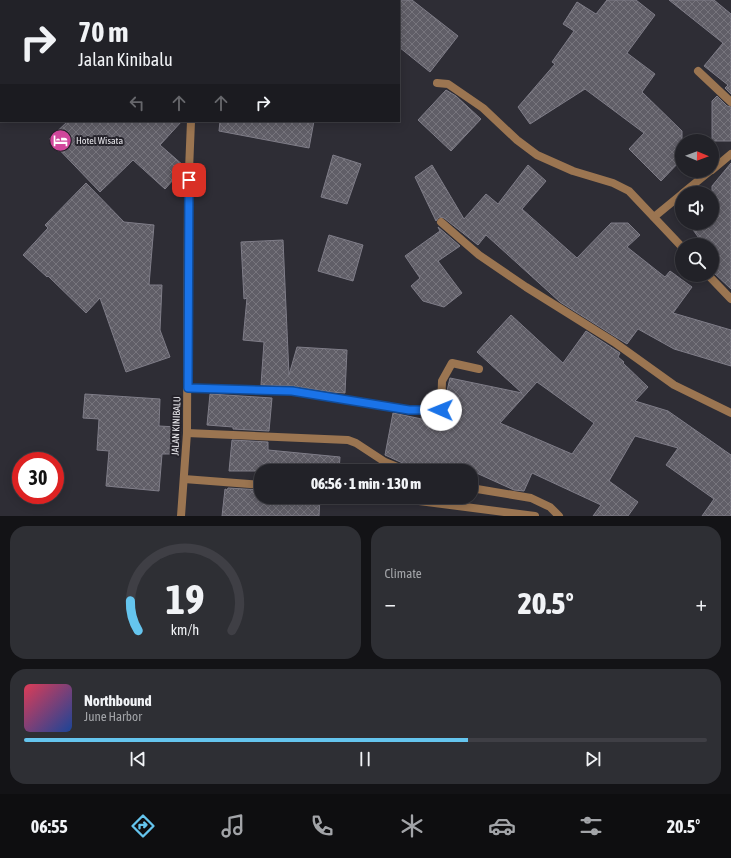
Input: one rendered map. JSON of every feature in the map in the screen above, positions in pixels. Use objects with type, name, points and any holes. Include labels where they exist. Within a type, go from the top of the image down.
[{"type":"street","points":[[698,71],[731,102]]},
{"type":"street","points":[[437,84],[448,84],[483,108],[517,140],[537,155],[573,171],[613,183],[629,191],[675,240]]},
{"type":"street","name":"JALAN KINIBALU","points":[[182,516],[187,433],[188,195],[192,122]]},
{"type":"street","points":[[719,164],[731,154]]},
{"type":"street","points":[[692,186],[701,178]]},
{"type":"street","points":[[654,217],[675,200]]},
{"type":"street","points":[[441,222],[479,255],[526,287],[614,342],[674,385],[731,413]]},
{"type":"street","points":[[715,282],[731,299]]},
{"type":"street","points":[[188,388],[292,391],[409,410],[441,410],[442,381],[452,363],[479,369]]},
{"type":"street","points":[[187,433],[348,440],[390,464]]},
{"type":"street","points":[[184,479],[254,484]]},
{"type":"street","points":[[478,489],[531,498],[550,507],[559,516]]},
{"type":"street","points":[[442,504],[535,516]]},
{"type":"building","points":[[400,0],[412,0],[458,36],[430,72],[400,48]]},
{"type":"building","points":[[607,0],[636,0],[655,15],[627,53],[655,74],[642,92],[682,131],[682,134],[675,134],[675,166],[661,181],[629,149],[644,133],[585,89],[530,124],[518,107],[555,64],[552,62],[574,31],[563,24],[577,2],[596,14]]},
{"type":"building","points":[[669,0],[714,0],[731,14],[731,94],[725,88],[728,85],[704,66],[723,43]]},
{"type":"building","points":[[446,90],[456,96],[481,119],[451,151],[418,120]]},
{"type":"building","points":[[717,96],[727,106],[731,107],[731,141],[719,141],[719,134],[712,134],[712,101]]},
{"type":"building","points":[[67,122],[181,122],[160,145],[184,166],[184,168],[165,189],[133,160],[100,192],[49,139]]},
{"type":"building","points":[[220,122],[314,122],[309,148],[219,131]]},
{"type":"building","points":[[333,155],[361,164],[347,204],[321,197]]},
{"type":"building","points":[[731,163],[731,289],[719,278],[719,238],[699,238],[693,230],[719,230],[719,186],[712,186]]},
{"type":"building","points":[[432,165],[464,219],[486,194],[498,204],[528,165],[546,181],[522,209],[577,258],[611,223],[628,223],[640,235],[627,247],[665,277],[670,271],[675,275],[675,282],[685,282],[692,287],[673,313],[731,330],[731,366],[674,349],[638,329],[627,344],[560,302],[486,235],[478,245],[444,218],[439,217],[436,221],[415,177]]},
{"type":"building","points":[[86,183],[124,222],[154,225],[149,285],[162,285],[160,330],[170,357],[126,372],[100,298],[86,313],[48,276],[47,277],[23,255],[48,228],[45,225]]},
{"type":"building","points":[[438,227],[460,246],[438,261],[462,293],[444,307],[423,301],[411,286],[420,278],[405,256],[440,231]]},
{"type":"building","points":[[329,235],[363,245],[353,281],[318,271]]},
{"type":"building","points":[[283,240],[289,375],[297,347],[347,350],[345,393],[292,386],[261,385],[264,342],[243,340],[247,298],[244,299],[241,242]]},
{"type":"building","points":[[511,315],[563,363],[586,331],[620,353],[618,357],[648,387],[635,401],[668,411],[731,455],[731,516],[702,516],[714,499],[666,465],[678,448],[635,436],[609,481],[638,502],[628,516],[593,516],[601,505],[532,473],[524,491],[514,490],[478,474],[478,464],[405,464],[385,455],[393,413],[441,423],[442,415],[446,411],[447,391],[450,378],[522,393],[477,352]],"holes":[[[537,382],[594,423],[572,454],[500,423]]]},
{"type":"building","points":[[85,394],[160,399],[159,426],[177,427],[176,454],[162,454],[159,491],[106,486],[109,451],[97,450],[99,419],[83,418]]},
{"type":"building","points":[[210,394],[272,398],[269,431],[233,429],[233,427],[207,425]]},
{"type":"building","points":[[232,440],[268,442],[268,450],[340,457],[340,464],[254,464],[254,471],[229,471]]},
{"type":"building","points":[[228,488],[254,490],[254,504],[320,504],[319,516],[222,516],[225,489],[227,490]]},
{"type":"place","name":"Hotel Wisata","points":[[60,140]]},
{"type":"route","points":[[189,180],[188,388],[292,391],[409,410],[441,410]]}]
